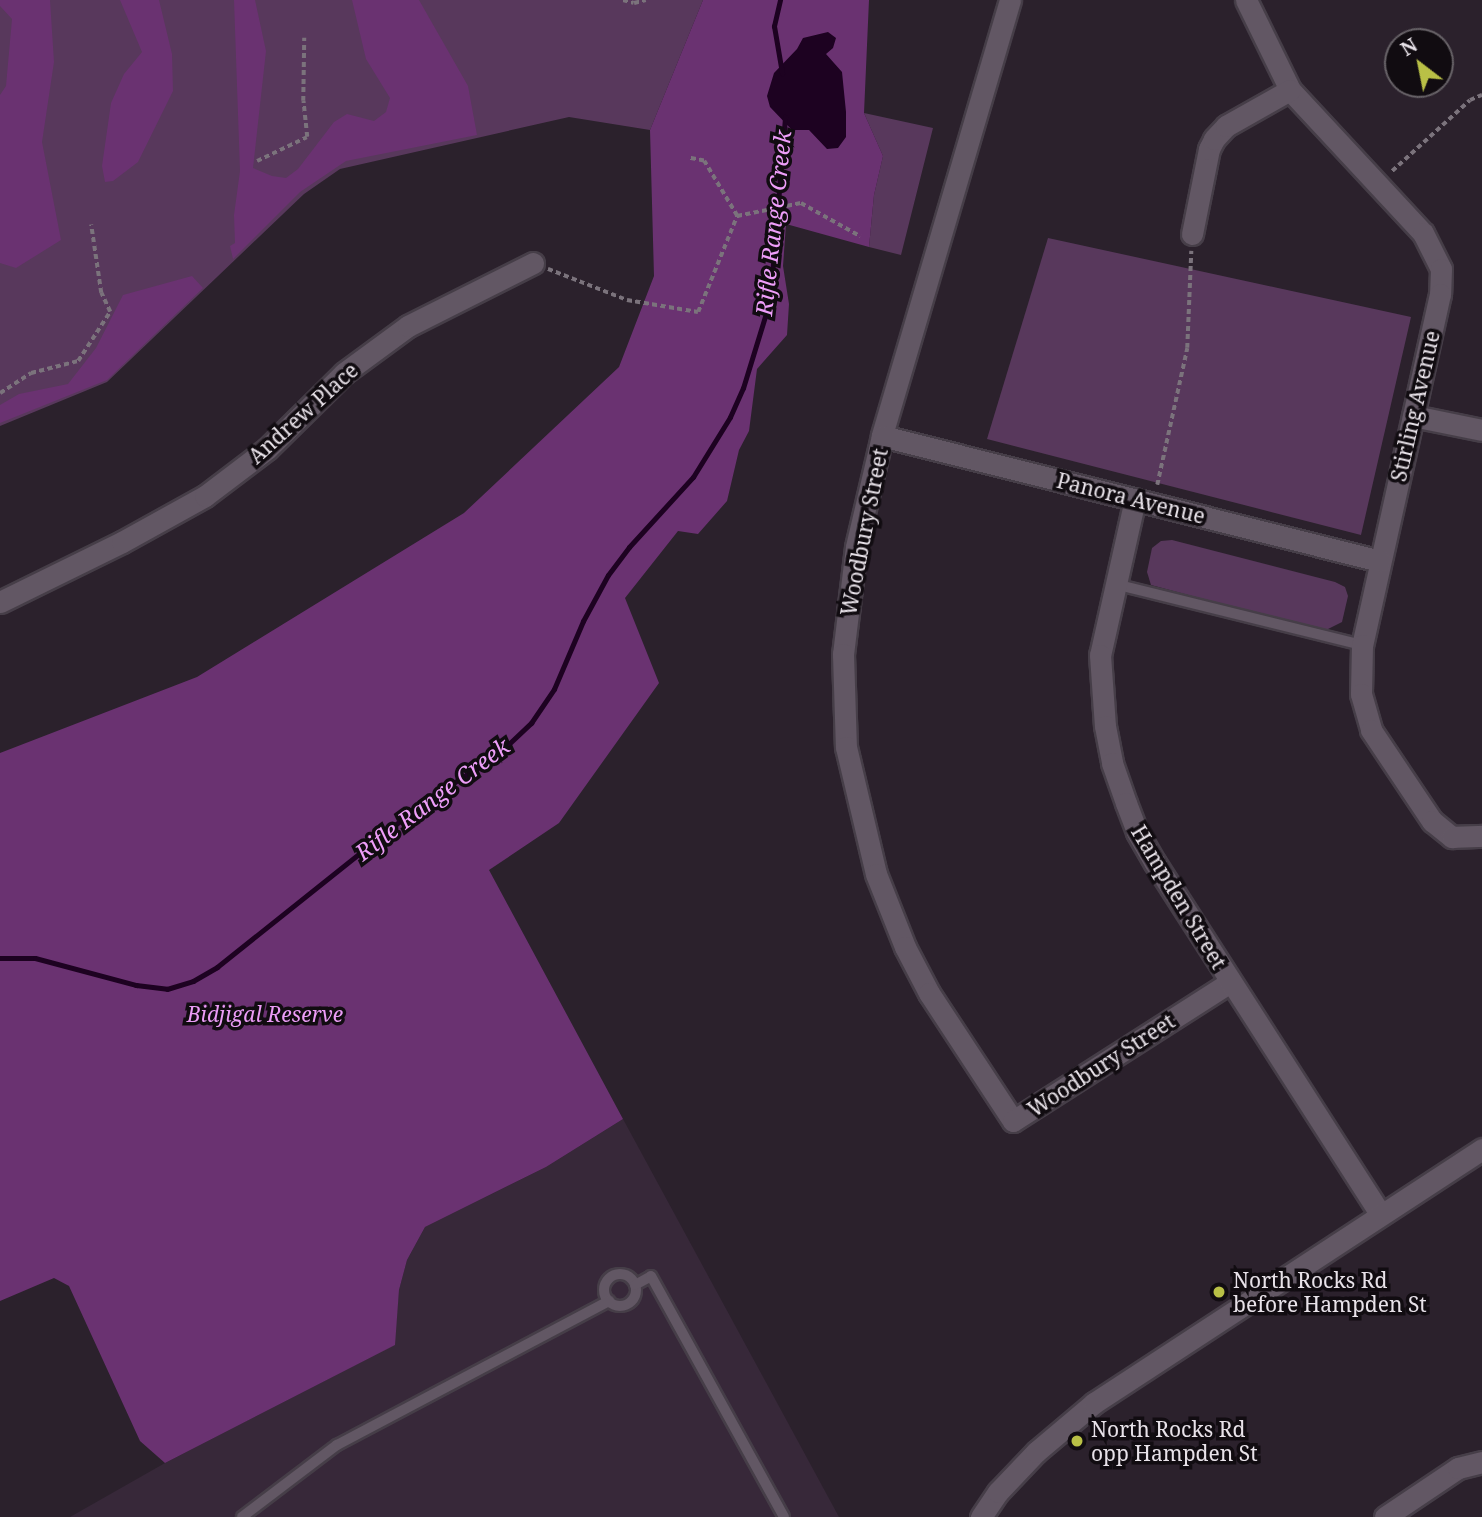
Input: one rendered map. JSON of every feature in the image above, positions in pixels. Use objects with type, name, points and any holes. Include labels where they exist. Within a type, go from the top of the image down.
[{"type":"street","name":"Woodbury Street","points":[[1010,0],[882,436],[856,547],[843,654],[846,747],[876,874],[905,947],[929,993],[1013,1121],[1230,982]]},
{"type":"street","name":"Stirling Avenue","points":[[1246,0],[1290,90],[1423,233],[1441,269],[1440,294],[1362,645],[1361,694],[1366,720],[1432,821],[1459,848],[1482,836]]},
{"type":"street","points":[[1192,234],[1209,149],[1214,139],[1226,126],[1290,90]]},
{"type":"street","name":"Andrew Place","points":[[0,602],[122,542],[205,496],[267,449],[344,373],[408,326],[533,264]]},
{"type":"street","points":[[1413,416],[1482,430]]},
{"type":"street","name":"Panora Avenue","points":[[882,436],[1380,561]]},
{"type":"street","name":"Hampden Street","points":[[1144,502],[1115,584],[1100,655],[1101,685],[1112,763],[1137,832],[1380,1214]]},
{"type":"street","points":[[981,1517],[1027,1461],[1094,1404],[1482,1149]]},
{"type":"street","points":[[1385,1517],[1458,1468],[1482,1462]]},
{"type":"lane","points":[[1115,584],[1362,645]]},
{"type":"lane","points":[[625,1275],[635,1285],[633,1299],[626,1305],[617,1306],[609,1301],[604,1292],[610,1278],[625,1275]]},
{"type":"lane","points":[[635,1285],[651,1276],[783,1517]]},
{"type":"lane","points":[[242,1517],[337,1445],[609,1301]]},
{"type":"path","points":[[623,0],[634,3],[646,0]]},
{"type":"path","points":[[257,161],[307,137],[303,101],[304,38]]},
{"type":"path","points":[[1377,184],[1470,100],[1482,94]]},
{"type":"path","points":[[688,158],[705,161],[737,216]]},
{"type":"path","points":[[737,216],[802,203],[860,236]]},
{"type":"path","points":[[533,264],[627,300],[698,312],[737,216]]},
{"type":"path","points":[[0,393],[31,373],[78,361],[110,312],[100,285],[91,225]]},
{"type":"path","points":[[1144,502],[1187,348],[1192,234]]},
{"type":"shaded area","points":[[0,0],[703,0],[650,130],[569,117],[340,169],[304,194],[107,382],[0,426]]},
{"type":"shaded area","points":[[828,32],[836,38],[833,48],[826,54],[842,72],[846,137],[838,148],[827,149],[809,130],[792,130],[770,107],[767,96],[774,73],[797,49],[803,38]]},
{"type":"shaded area","points":[[864,113],[933,128],[901,255],[869,247],[874,195],[883,156]]},
{"type":"shaded area","points":[[1048,238],[1411,317],[1361,535],[987,439]]},
{"type":"shaded area","points":[[1172,540],[1335,582],[1345,587],[1348,596],[1342,622],[1324,631],[1151,585],[1147,572],[1152,548],[1161,541]]},
{"type":"shaded area","points":[[623,1119],[839,1517],[70,1517],[165,1463],[394,1345],[399,1290],[407,1260],[425,1227],[546,1167]]},
{"type":"green space","points":[[0,0],[50,0],[54,62],[42,142],[61,240],[16,268],[0,263],[0,95],[6,86],[12,19],[0,6]]},
{"type":"green space","points":[[120,0],[159,0],[172,54],[173,91],[138,162],[113,181],[105,182],[102,166],[111,103],[124,74],[142,52]]},
{"type":"green space","points":[[234,0],[255,0],[266,51],[253,168],[272,176],[286,178],[298,169],[334,122],[347,114],[374,121],[386,112],[390,98],[366,59],[352,0],[419,0],[468,86],[477,135],[346,161],[300,192],[233,259],[230,246],[235,243],[234,215],[240,171]]},
{"type":"green space","name":"Bidjigal Reserve","points":[[703,0],[869,0],[864,113],[883,156],[874,195],[869,247],[786,224],[783,266],[789,304],[787,335],[757,369],[749,431],[739,450],[727,501],[698,534],[678,531],[625,598],[659,683],[559,823],[489,870],[623,1119],[546,1167],[425,1227],[407,1260],[399,1290],[395,1345],[165,1463],[140,1441],[69,1286],[54,1278],[0,1301],[0,753],[197,677],[464,513],[619,367],[654,276],[650,130]]},
{"type":"green space","points":[[192,276],[203,288],[107,380],[0,423],[0,405],[19,394],[68,384],[96,348],[123,295]]},
{"type":"waterway","name":"Rifle Range Creek","points":[[780,0],[774,26],[782,73]]},
{"type":"waterway","name":"Rifle Range Creek","points":[[0,958],[35,958],[136,985],[167,989],[193,981],[217,967],[429,798],[495,757],[531,723],[554,689],[583,621],[608,575],[629,547],[693,477],[730,417],[743,388],[770,300],[785,117]]},
{"type":"place","name":"North Rocks Rd before Hampden St","points":[[1219,1292]]},
{"type":"place","name":"North Rocks Rd opp Hampden St","points":[[1077,1441]]}]
